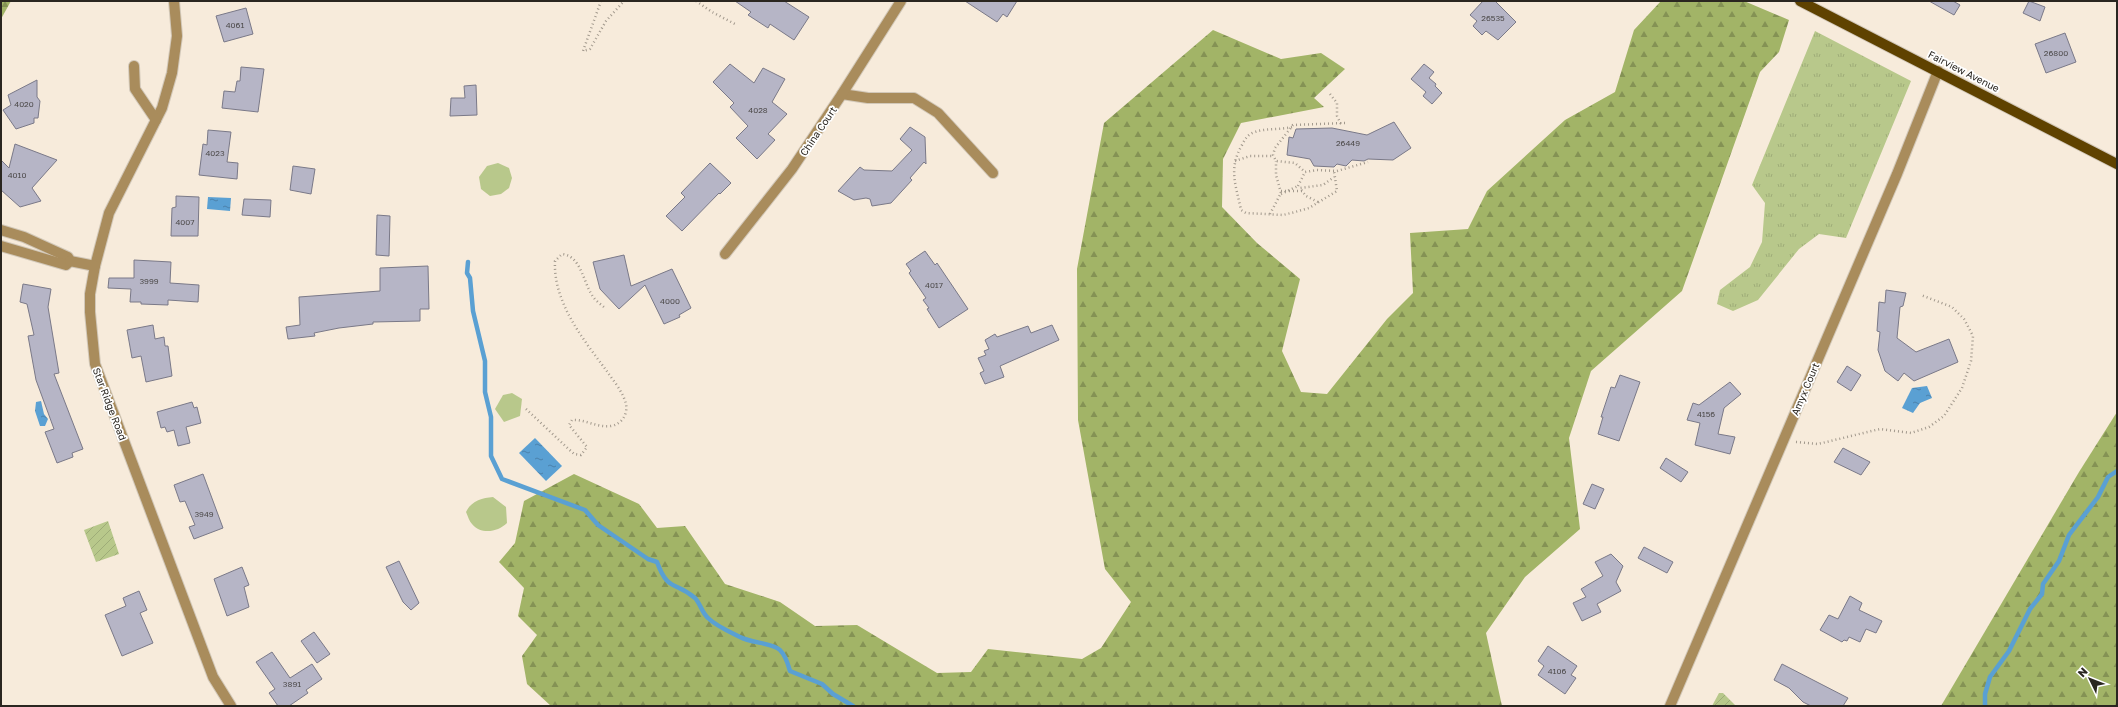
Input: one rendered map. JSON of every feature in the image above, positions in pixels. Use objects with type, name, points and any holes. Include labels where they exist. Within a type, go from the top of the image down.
[{"type":"main road","name":"Fairview Avenue","points":[[1800,1],[2117,164]]},
{"type":"street","name":"Star Ridge Road","points":[[174,1],[177,36],[172,73],[162,108],[109,213],[95,266],[90,294],[90,322],[95,364],[213,677],[231,706]]},
{"type":"street","name":"China Court","points":[[725,254],[792,169],[901,1]]},
{"type":"street","points":[[134,66],[135,89],[156,120]]},
{"type":"street","name":"Amyx Court","points":[[1670,706],[1897,174],[1938,72]]},
{"type":"street","points":[[842,94],[868,98],[914,98],[938,113],[993,173]]},
{"type":"street","points":[[1,230],[24,237],[62,254],[68,257],[70,262]]},
{"type":"street","points":[[1,246],[66,265],[70,262],[95,266]]},
{"type":"path","points":[[601,1],[583,50],[590,49],[606,21],[624,1]]},
{"type":"path","points":[[696,1],[712,12],[735,24]]},
{"type":"path","points":[[1330,94],[1337,103],[1337,116],[1341,124]]},
{"type":"path","points":[[1334,171],[1337,191],[1309,208],[1295,212],[1270,214],[1246,213],[1242,210],[1239,194],[1235,187],[1234,161],[1248,136],[1256,132],[1292,127],[1293,125],[1345,123]]},
{"type":"path","points":[[1270,214],[1281,193],[1276,175],[1276,161],[1273,156],[1275,148],[1292,127]]},
{"type":"path","points":[[1234,161],[1250,156],[1273,156]]},
{"type":"path","points":[[1276,161],[1295,163],[1305,172]]},
{"type":"path","points":[[1305,172],[1317,170],[1334,171],[1368,162]]},
{"type":"path","points":[[1300,188],[1305,172]]},
{"type":"path","points":[[1281,193],[1300,188],[1323,185],[1335,177]]},
{"type":"path","points":[[1300,188],[1306,196],[1318,202]]},
{"type":"path","points":[[1289,191],[1300,188]]},
{"type":"path","points":[[526,409],[574,454],[581,455],[587,447],[569,424],[572,420],[612,426],[621,421],[627,413],[626,403],[618,387],[578,332],[564,302],[555,272],[555,261],[562,254],[570,255],[577,262],[594,298],[606,308]]},
{"type":"path","points":[[1784,438],[1798,443],[1818,444],[1880,429],[1911,432],[1929,427],[1944,416],[1962,388],[1971,361],[1973,336],[1964,319],[1952,307],[1921,295]]},
{"type":"green space","points":[[1,1],[11,1],[1,19]]},
{"type":"green space","points":[[1661,1],[1744,1],[1789,20],[1779,52],[1760,72],[1682,291],[1591,371],[1569,438],[1580,529],[1525,577],[1486,633],[1502,706],[551,706],[527,684],[522,656],[537,635],[518,616],[524,588],[499,562],[515,543],[524,501],[574,474],[639,504],[657,528],[685,526],[725,584],[780,602],[815,626],[857,625],[937,673],[971,672],[988,649],[1082,659],[1101,648],[1131,602],[1105,569],[1078,420],[1077,269],[1104,123],[1213,30],[1281,59],[1321,53],[1345,69],[1314,98],[1324,107],[1241,123],[1223,159],[1222,207],[1257,243],[1300,279],[1282,351],[1301,392],[1327,394],[1387,319],[1413,293],[1410,233],[1468,229],[1487,191],[1565,120],[1615,92],[1634,30]]},
{"type":"green space","points":[[1815,31],[1911,81],[1846,238],[1819,234],[1799,249],[1758,300],[1733,311],[1717,304],[1720,290],[1750,267],[1762,242],[1765,203],[1752,185]]},
{"type":"green space","points":[[498,163],[509,168],[512,178],[509,188],[501,194],[490,196],[481,189],[479,177],[487,166]]},
{"type":"green space","points":[[512,393],[522,399],[520,416],[504,422],[495,409],[503,395]]},
{"type":"green space","points":[[2117,412],[2117,706],[1941,706],[2079,472]]},
{"type":"green space","points":[[493,497],[506,507],[507,523],[494,530],[480,530],[471,523],[466,512],[471,505],[477,501]]},
{"type":"green space","points":[[108,521],[119,554],[96,562],[84,530]]},
{"type":"green space","points":[[1719,693],[1723,693],[1736,706],[1712,706]]},
{"type":"water","points":[[208,197],[231,198],[230,211],[207,209]]},
{"type":"water","points":[[1927,386],[1932,398],[1920,403],[1913,413],[1902,408],[1912,388]]},
{"type":"water","points":[[41,401],[44,414],[48,419],[45,426],[40,426],[35,411],[36,402]]},
{"type":"water","points":[[535,438],[562,466],[546,481],[519,453]]},
{"type":"building","points":[[735,1],[784,1],[809,17],[794,40],[770,24],[768,28],[748,15],[751,12]]},
{"type":"building","points":[[965,1],[1017,1],[1007,17],[1003,14],[997,22]]},
{"type":"building","points":[[1483,1],[1495,1],[1516,22],[1498,40],[1486,31],[1482,35],[1473,26],[1477,21],[1470,15]]},
{"type":"building","points":[[1929,1],[1953,1],[1960,5],[1954,15]]},
{"type":"building","points":[[2029,1],[2045,7],[2040,21],[2023,13]]},
{"type":"building","points":[[246,8],[253,34],[224,42],[216,16]]},
{"type":"building","points":[[2065,33],[2076,62],[2046,73],[2035,44]]},
{"type":"building","points":[[730,64],[754,83],[763,68],[785,79],[772,102],[787,114],[768,134],[775,140],[757,159],[736,138],[748,126],[730,107],[734,103],[713,82]]},
{"type":"building","points":[[1424,64],[1434,72],[1429,78],[1436,84],[1435,86],[1442,93],[1432,104],[1423,96],[1426,92],[1411,79]]},
{"type":"building","points":[[241,67],[264,69],[258,112],[222,108],[224,91],[235,92],[237,81],[240,81]]},
{"type":"building","points":[[37,80],[37,97],[40,101],[38,118],[34,118],[34,123],[16,129],[3,110],[11,105],[8,95]]},
{"type":"building","points":[[476,85],[477,115],[450,116],[451,98],[465,98],[464,86]]},
{"type":"building","points":[[1394,122],[1411,148],[1393,160],[1352,160],[1346,166],[1337,164],[1334,167],[1314,166],[1310,159],[1287,155],[1289,137],[1293,138],[1296,129],[1332,128],[1367,135]]},
{"type":"building","points":[[910,127],[925,137],[926,164],[924,162],[910,178],[912,180],[891,203],[872,206],[870,199],[866,198],[854,200],[838,191],[860,167],[864,170],[892,171],[912,150],[900,139]]},
{"type":"building","points":[[208,130],[231,132],[227,162],[238,163],[237,179],[199,175],[203,144],[207,145]]},
{"type":"building","points":[[15,144],[57,160],[32,188],[41,201],[20,207],[1,190],[1,160],[9,168]]},
{"type":"building","points":[[710,163],[731,183],[720,194],[719,193],[682,231],[666,216],[685,197],[681,193]]},
{"type":"building","points":[[293,166],[315,169],[311,194],[290,190]]},
{"type":"building","points":[[176,196],[199,197],[198,236],[171,236],[172,208],[176,207]]},
{"type":"building","points":[[244,199],[271,200],[270,217],[242,215]]},
{"type":"building","points":[[377,215],[390,216],[389,256],[376,255]]},
{"type":"building","points":[[925,251],[935,265],[937,263],[968,309],[939,328],[927,309],[929,308],[923,300],[926,298],[909,273],[911,271],[906,264]]},
{"type":"building","points":[[624,255],[631,286],[672,269],[691,308],[679,315],[680,317],[664,324],[645,285],[619,309],[600,289],[593,262]]},
{"type":"building","points":[[134,260],[171,262],[170,283],[199,285],[198,302],[168,300],[168,305],[141,304],[141,302],[130,302],[131,289],[108,288],[109,278],[134,278]]},
{"type":"building","points":[[428,266],[429,309],[420,309],[420,321],[373,322],[373,324],[314,333],[315,336],[288,339],[286,327],[300,325],[299,297],[380,291],[380,268]]},
{"type":"building","points":[[23,284],[51,289],[48,307],[59,373],[54,374],[83,449],[72,453],[73,457],[57,463],[45,432],[54,429],[36,380],[28,336],[34,335],[27,304],[20,302]]},
{"type":"building","points":[[1886,290],[1906,293],[1903,306],[1900,307],[1897,338],[1916,352],[1949,339],[1958,362],[1914,381],[1904,373],[1898,381],[1885,371],[1878,350],[1880,332],[1877,331],[1879,302],[1885,303]]},
{"type":"building","points":[[153,325],[155,339],[164,337],[165,346],[168,346],[172,376],[146,382],[141,356],[132,358],[127,330]]},
{"type":"building","points":[[1052,325],[1059,340],[1000,366],[1004,377],[985,384],[980,373],[984,371],[978,358],[986,355],[984,351],[989,349],[985,340],[995,334],[997,337],[1028,326],[1031,333]]},
{"type":"building","points":[[1847,366],[1861,375],[1851,391],[1837,382]]},
{"type":"building","points":[[1620,375],[1640,382],[1619,441],[1598,434],[1603,417],[1601,417],[1611,387],[1615,388]]},
{"type":"building","points":[[1730,382],[1741,394],[1724,408],[1718,434],[1735,437],[1730,454],[1695,445],[1700,423],[1687,420],[1693,403],[1699,405]]},
{"type":"building","points":[[192,402],[194,408],[197,407],[201,423],[186,427],[190,443],[178,446],[174,430],[167,432],[165,427],[161,428],[157,412]]},
{"type":"building","points":[[1843,448],[1870,462],[1861,475],[1834,462]]},
{"type":"building","points":[[1666,458],[1688,472],[1681,482],[1660,468]]},
{"type":"building","points":[[203,474],[223,528],[194,539],[189,527],[195,525],[185,501],[180,502],[174,485]]},
{"type":"building","points":[[1592,484],[1604,489],[1595,509],[1583,504]]},
{"type":"building","points":[[1644,547],[1673,562],[1667,573],[1638,558]]},
{"type":"building","points":[[1611,554],[1623,566],[1616,582],[1621,591],[1597,604],[1601,612],[1582,621],[1573,603],[1586,597],[1581,589],[1603,576],[1595,562]]},
{"type":"building","points":[[399,561],[419,603],[411,610],[403,602],[386,567]]},
{"type":"building","points":[[242,567],[249,585],[244,587],[249,607],[227,616],[214,579]]},
{"type":"building","points":[[139,591],[147,610],[140,613],[153,643],[122,656],[105,615],[126,606],[123,598]]},
{"type":"building","points":[[1850,596],[1862,603],[1859,610],[1882,621],[1876,633],[1866,629],[1860,642],[1849,637],[1847,641],[1844,640],[1842,642],[1820,630],[1829,615],[1838,619]]},
{"type":"building","points":[[314,632],[330,654],[317,663],[301,641]]},
{"type":"building","points":[[1548,646],[1577,666],[1571,675],[1576,678],[1565,694],[1538,675],[1544,666],[1538,661]]},
{"type":"building","points":[[272,652],[290,678],[312,664],[322,679],[306,690],[308,693],[289,706],[278,706],[269,693],[275,689],[256,662]]},
{"type":"building","points":[[1782,664],[1848,698],[1843,706],[1811,706],[1803,702],[1789,688],[1774,680]]},
{"type":"waterway","points":[[468,262],[467,273],[470,278],[473,311],[485,361],[485,392],[491,417],[491,456],[502,479],[585,510],[598,525],[648,559],[657,562],[665,578],[673,585],[695,598],[706,616],[715,624],[750,641],[767,644],[777,648],[784,655],[790,671],[822,684],[833,694],[853,706]]},
{"type":"waterway","points":[[1985,706],[1985,694],[1990,677],[2009,651],[2030,609],[2042,594],[2043,584],[2059,561],[2069,535],[2098,497],[2108,477],[2117,471]]}]
